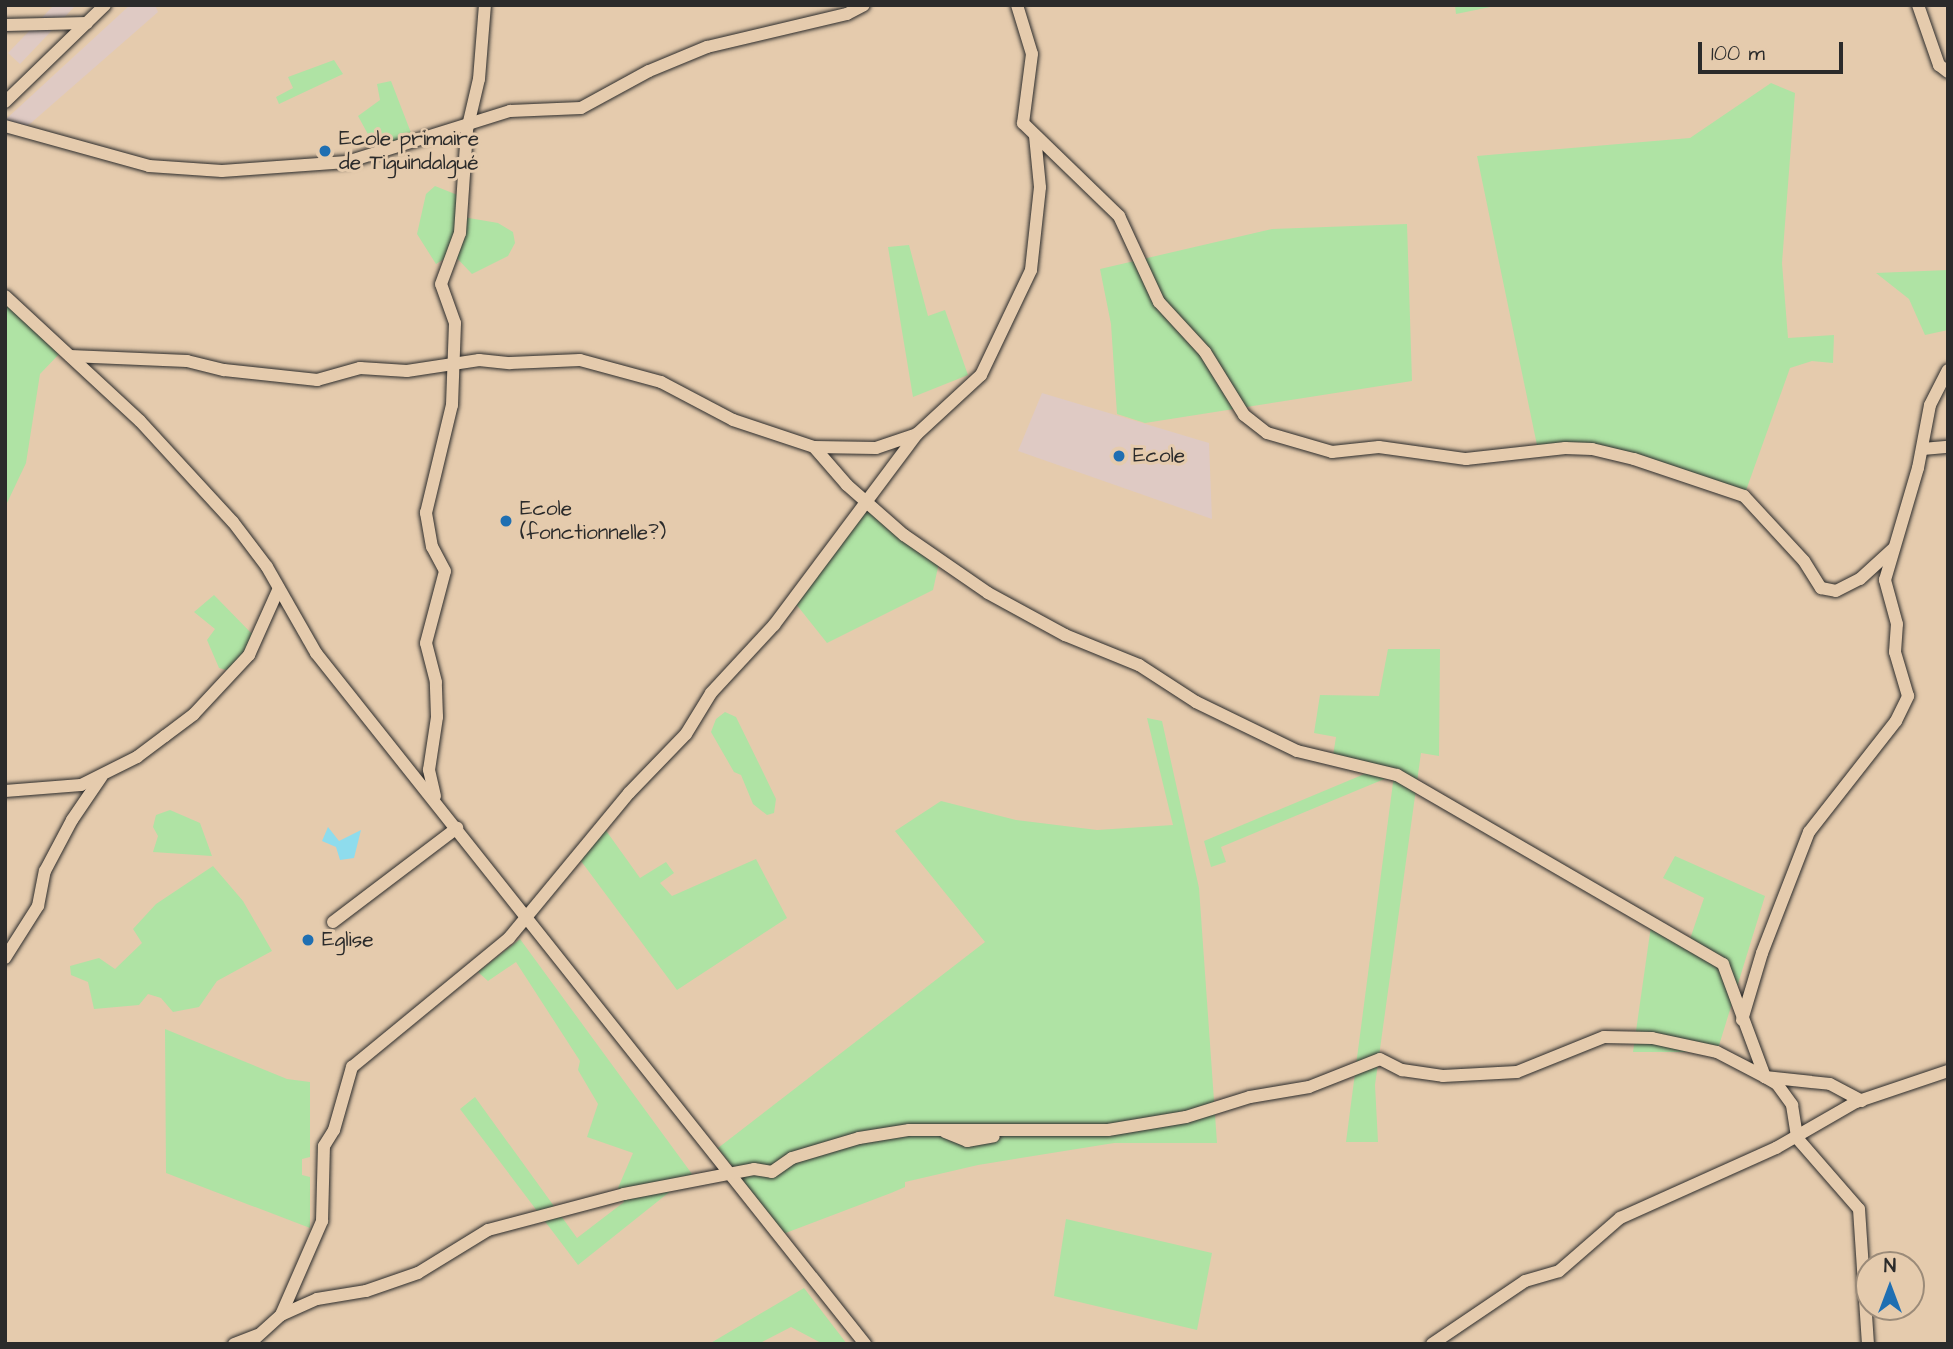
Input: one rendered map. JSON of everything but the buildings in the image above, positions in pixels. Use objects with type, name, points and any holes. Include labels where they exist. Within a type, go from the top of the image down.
[{"type":"street","points":[[5,102],[105,5]]},
{"type":"street","points":[[439,806],[429,770],[438,717],[436,682],[426,643],[445,571],[432,547],[426,513],[452,405],[451,363],[455,323],[441,284],[460,233],[469,124],[479,79],[485,5]]},
{"type":"street","points":[[5,125],[43,133],[112,159],[222,171],[347,162],[469,124],[531,108],[581,108],[649,71],[707,47],[847,14],[864,5]]},
{"type":"street","points":[[1017,5],[1032,54],[1023,123],[1119,216],[1159,302],[1198,344],[1244,415],[1267,433],[1332,452],[1379,447],[1466,459],[1565,447],[1634,459],[1744,496],[1804,561],[1821,588],[1836,591],[1860,579],[1894,548]]},
{"type":"street","points":[[1918,5],[1939,65],[1948,72]]},
{"type":"street","points":[[5,25],[87,23]]},
{"type":"street","points":[[281,1315],[322,1221],[324,1146],[334,1130],[352,1067],[509,938],[629,793],[685,734],[711,693],[774,625],[917,434],[981,374],[1023,292],[1035,248],[1040,187],[1035,136]]},
{"type":"street","points":[[5,296],[140,421],[233,522],[279,588],[316,653],[733,1173],[866,1344]]},
{"type":"street","points":[[70,356],[187,361],[223,370],[317,380],[360,368],[407,371],[451,363],[580,360],[611,366],[661,382],[733,420],[814,447],[876,448],[917,434]]},
{"type":"street","points":[[1742,1020],[1762,953],[1809,832],[1896,721],[1908,696],[1895,652],[1897,624],[1885,590],[1894,548],[1923,449],[1930,405],[1948,370]]},
{"type":"street","points":[[814,447],[865,500],[904,535],[1023,612],[1139,665],[1196,702],[1297,751],[1397,775],[1695,945],[1728,971],[1742,1020],[1765,1077]]},
{"type":"street","points":[[1923,449],[1948,447]]},
{"type":"street","points":[[5,792],[81,785],[102,776],[185,722],[249,655],[279,588]]},
{"type":"street","points":[[5,958],[38,906],[45,871],[72,820],[102,776]]},
{"type":"street","points":[[333,922],[457,828]]},
{"type":"street","points":[[234,1344],[253,1339],[281,1315],[317,1299],[366,1291],[418,1273],[488,1230],[624,1194],[733,1173],[772,1172],[792,1158],[859,1138],[938,1129],[1108,1130],[1186,1117],[1250,1097],[1309,1087],[1380,1059],[1402,1070],[1443,1076],[1517,1072],[1613,1036],[1692,1044],[1777,1084],[1791,1105],[1797,1138],[1859,1209],[1868,1344]]},
{"type":"street","points":[[1432,1344],[1525,1281],[1559,1271],[1620,1218],[1683,1194],[1797,1138],[1861,1101],[1948,1071]]},
{"type":"street","points":[[1765,1077],[1830,1084],[1861,1101]]},
{"type":"shaded area","points":[[54,5],[76,5],[20,64],[8,53]]},
{"type":"shaded area","points":[[130,5],[155,5],[158,12],[31,123],[24,127],[5,120]]},
{"type":"shaded area","name":"Ecole","points":[[1042,393],[1209,443],[1212,519],[1018,451]]},
{"type":"green space","points":[[1455,5],[1500,5],[1456,14]]},
{"type":"green space","points":[[334,60],[343,74],[279,104],[276,97],[293,88],[288,77]]},
{"type":"green space","points":[[391,81],[413,138],[376,149],[358,116],[380,100],[377,84]]},
{"type":"green space","points":[[1771,83],[1795,93],[1782,263],[1788,338],[1834,335],[1833,363],[1812,361],[1790,368],[1744,496],[1617,456],[1538,450],[1477,156],[1690,138]]},
{"type":"green space","points":[[435,186],[465,198],[463,217],[498,223],[513,232],[515,243],[508,256],[472,274],[453,254],[436,264],[417,234],[426,194]]},
{"type":"green space","points":[[1407,224],[1412,381],[1145,423],[1117,414],[1111,324],[1100,269],[1272,229]]},
{"type":"green space","points":[[909,245],[928,316],[945,310],[968,375],[913,397],[888,247]]},
{"type":"green space","points":[[1948,270],[1948,330],[1925,335],[1909,299],[1876,273]]},
{"type":"green space","points":[[5,296],[62,351],[40,374],[26,463],[7,503]]},
{"type":"green space","points":[[865,500],[940,558],[933,590],[827,643],[792,599]]},
{"type":"green space","points":[[214,595],[257,639],[234,672],[219,668],[207,640],[215,629],[194,612]]},
{"type":"green space","points":[[1388,649],[1440,649],[1439,756],[1421,753],[1375,1085],[1378,1142],[1346,1142],[1394,775],[1221,847],[1226,862],[1211,867],[1204,841],[1374,770],[1333,756],[1336,737],[1314,733],[1320,695],[1379,696]]},
{"type":"green space","points":[[725,712],[736,717],[763,772],[776,799],[774,813],[767,815],[753,804],[741,775],[734,772],[711,732],[716,719]]},
{"type":"green space","points":[[1147,718],[1162,721],[1199,888],[1217,1143],[1114,1143],[978,1165],[905,1182],[905,1187],[891,1193],[783,1234],[718,1148],[985,942],[895,831],[941,801],[1016,820],[1097,830],[1173,825]]},
{"type":"green space","points":[[170,810],[200,823],[212,856],[153,852],[158,836],[153,827],[156,815]]},
{"type":"green space","points":[[602,825],[640,878],[666,862],[674,873],[660,883],[672,896],[756,859],[787,918],[677,990],[578,857]]},
{"type":"green space","points":[[1675,856],[1765,896],[1717,1052],[1633,1052],[1652,919],[1690,939],[1704,898],[1663,878]]},
{"type":"green space","points":[[213,866],[243,901],[272,951],[217,981],[199,1007],[173,1012],[161,998],[148,994],[139,1005],[94,1009],[88,982],[71,975],[70,966],[99,958],[115,969],[142,943],[133,929],[156,904]]},
{"type":"green space","points":[[520,939],[692,1174],[578,1265],[460,1109],[475,1097],[577,1238],[624,1202],[618,1188],[633,1153],[587,1137],[598,1104],[578,1070],[580,1061],[516,962],[488,981],[478,972]]},
{"type":"green space","points":[[165,1029],[287,1079],[310,1082],[310,1157],[302,1159],[302,1175],[310,1177],[310,1228],[166,1173]]},
{"type":"green space","points":[[1066,1219],[1212,1253],[1197,1330],[1054,1296]]},
{"type":"green space","points":[[804,1288],[847,1344],[823,1344],[791,1327],[758,1344],[709,1344]]},
{"type":"water","points":[[328,827],[339,841],[361,830],[354,858],[340,860],[336,847],[322,841]]},
{"type":"place","name":"Ecole primaire de Tiguindalgué","points":[[325,151]]},
{"type":"place","name":"Ecole","points":[[1119,456]]},
{"type":"place","name":"Ecole (fonctionnelle?)","points":[[506,521]]},
{"type":"place","name":"Eglise","points":[[308,940]]}]
